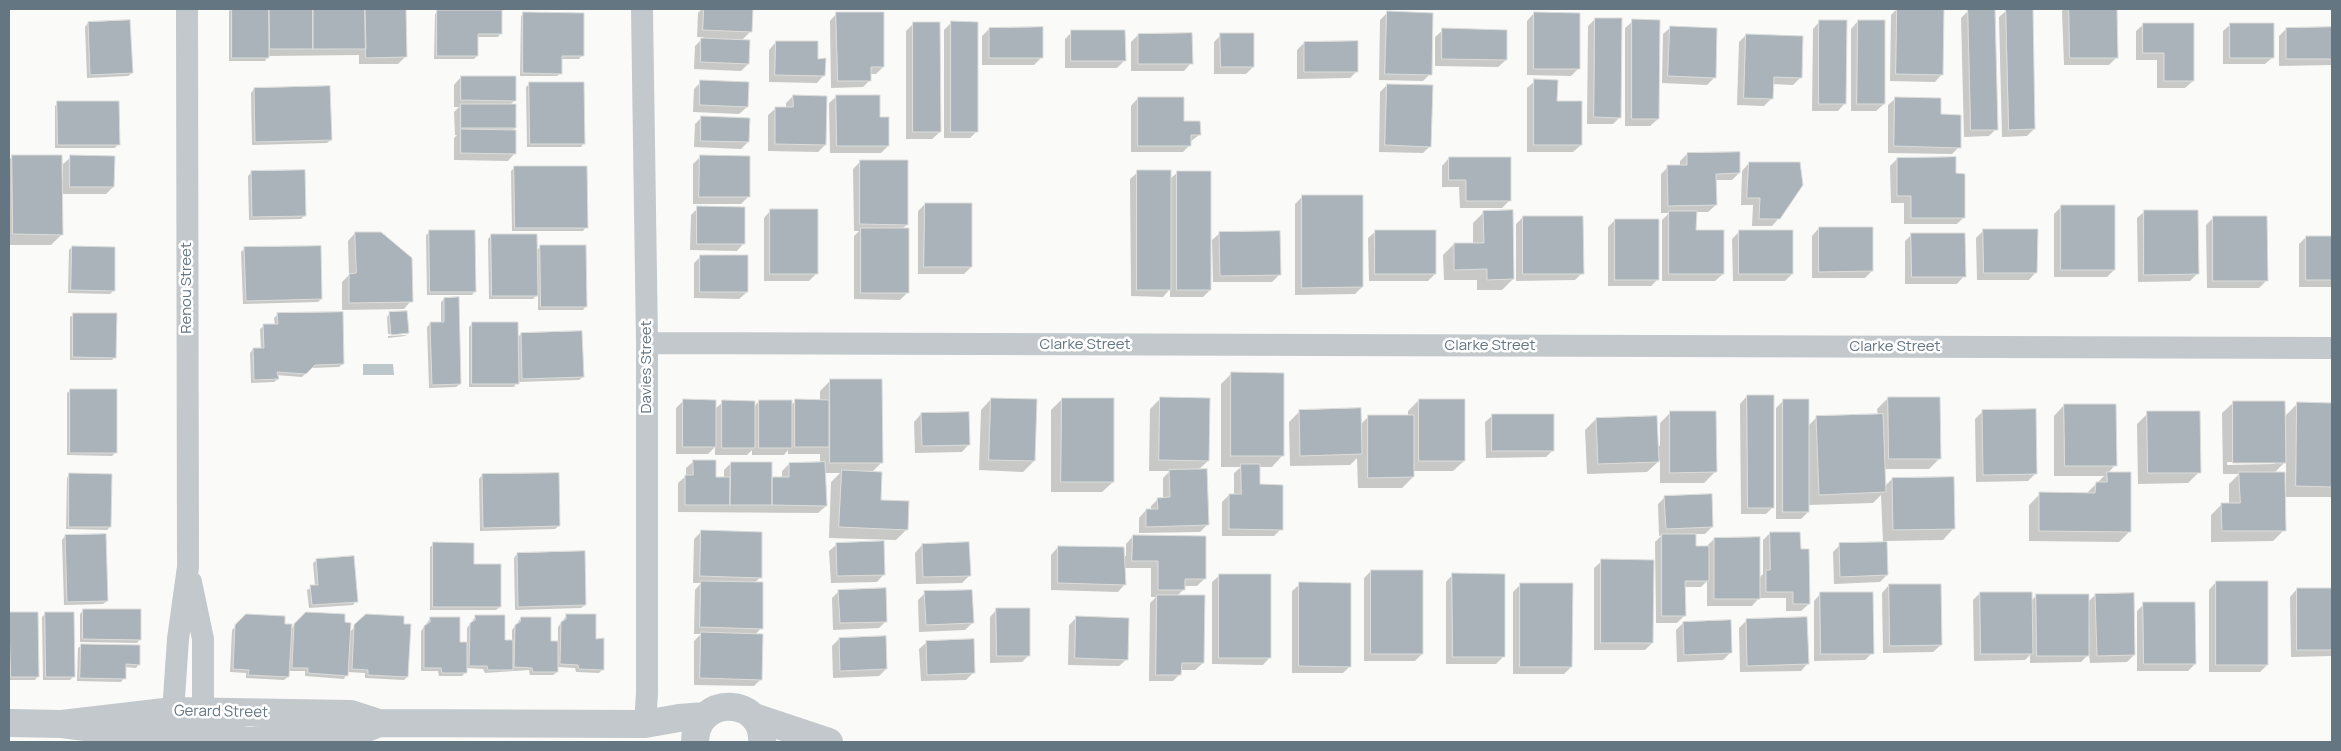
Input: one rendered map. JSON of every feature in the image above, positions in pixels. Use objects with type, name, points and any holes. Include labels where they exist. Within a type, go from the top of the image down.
[{"type":"street","name":"Renou Street","points":[[171,738],[178,639],[188,567],[187,9]]},
{"type":"street","name":"Davies Street","points":[[642,9],[647,343],[647,693],[645,724]]},
{"type":"street","name":"Clarke Street","points":[[647,343],[2332,348]]},
{"type":"street","name":"Renou Street","points":[[188,567],[203,639],[203,724]]},
{"type":"street","name":"Gerard Street","points":[[62,724],[171,738],[203,724],[250,712],[351,714],[379,723],[645,724],[705,716],[714,709],[735,706],[746,711],[758,730]]},
{"type":"street","name":"Gerard Street","points":[[9,724],[62,724],[173,710],[249,742],[284,742],[347,736],[379,723]]},
{"type":"street","points":[[249,742],[250,712]]},
{"type":"street","points":[[284,713],[284,742]]},
{"type":"street","points":[[695,742],[696,731],[705,716]]},
{"type":"street","name":"Gerard Street","points":[[645,724],[681,742]]},
{"type":"street","points":[[758,730],[829,742]]},
{"type":"shaded area","points":[[363,364],[393,364],[394,375],[363,375]]},
{"type":"building","points":[[232,9],[269,9],[269,58],[232,58]]},
{"type":"building","points":[[269,9],[313,9],[313,49],[270,49]]},
{"type":"building","points":[[313,9],[365,9],[366,49],[313,49]]},
{"type":"building","points":[[365,9],[406,9],[407,57],[366,58]]},
{"type":"building","points":[[704,9],[753,9],[752,32],[703,30]]},
{"type":"building","points":[[1897,9],[1944,9],[1943,75],[1896,74]]},
{"type":"building","points":[[1968,9],[1995,9],[1998,130],[1971,130]]},
{"type":"building","points":[[2006,9],[2033,9],[2035,129],[2009,130]]},
{"type":"building","points":[[2069,9],[2117,9],[2118,58],[2070,58]]},
{"type":"building","points":[[437,10],[502,10],[502,34],[478,34],[478,56],[437,56]]},
{"type":"building","points":[[1387,11],[1433,13],[1432,75],[1385,74]]},
{"type":"building","points":[[523,12],[584,13],[584,56],[562,56],[562,74],[523,73]]},
{"type":"building","points":[[836,12],[884,12],[884,67],[871,67],[871,81],[838,81]]},
{"type":"building","points":[[1534,12],[1580,13],[1580,69],[1534,69]]},
{"type":"building","points":[[1595,18],[1622,18],[1621,118],[1594,117]]},
{"type":"building","points":[[1632,19],[1660,20],[1659,119],[1632,119]]},
{"type":"building","points":[[130,20],[133,73],[90,75],[88,22]]},
{"type":"building","points":[[1819,20],[1847,20],[1846,104],[1819,104]]},
{"type":"building","points":[[1858,20],[1885,20],[1885,104],[1857,104]]},
{"type":"building","points":[[951,21],[978,22],[978,132],[951,132]]},
{"type":"building","points":[[913,22],[940,22],[941,132],[913,132]]},
{"type":"building","points":[[2143,23],[2194,23],[2194,81],[2164,81],[2164,53],[2143,53]]},
{"type":"building","points":[[2230,23],[2274,23],[2274,58],[2230,58]]},
{"type":"building","points":[[1670,26],[1717,28],[1716,78],[1668,76]]},
{"type":"building","points":[[1043,27],[1043,58],[989,58],[989,28]]},
{"type":"building","points":[[2332,27],[2332,59],[2286,59],[2286,28]]},
{"type":"building","points":[[1442,28],[1507,30],[1507,60],[1442,59]]},
{"type":"building","points":[[1071,30],[1125,30],[1126,61],[1071,61]]},
{"type":"building","points":[[1192,33],[1193,64],[1138,64],[1138,34]]},
{"type":"building","points":[[1220,33],[1254,33],[1254,67],[1221,67]]},
{"type":"building","points":[[1746,34],[1803,36],[1802,78],[1774,77],[1773,99],[1744,98]]},
{"type":"building","points":[[701,38],[750,40],[749,64],[701,62]]},
{"type":"building","points":[[776,41],[818,41],[818,59],[826,58],[825,76],[775,75]]},
{"type":"building","points":[[1358,41],[1358,72],[1304,72],[1304,42]]},
{"type":"building","points":[[461,76],[516,76],[516,101],[461,100]]},
{"type":"building","points":[[1534,79],[1558,80],[1557,101],[1582,101],[1582,145],[1534,145]]},
{"type":"building","points":[[700,80],[749,82],[748,107],[700,105]]},
{"type":"building","points":[[529,82],[584,82],[585,144],[530,144]]},
{"type":"building","points":[[1387,84],[1433,85],[1431,147],[1385,145]]},
{"type":"building","points":[[330,86],[332,140],[255,142],[254,88]]},
{"type":"building","points":[[793,95],[827,96],[826,145],[775,144],[775,107],[793,107]]},
{"type":"building","points":[[836,95],[880,95],[880,117],[889,117],[889,146],[837,146]]},
{"type":"building","points":[[1138,97],[1184,97],[1184,121],[1200,121],[1201,135],[1191,135],[1191,146],[1138,146]]},
{"type":"building","points":[[1895,97],[1941,98],[1941,114],[1961,115],[1961,148],[1894,146]]},
{"type":"building","points":[[57,101],[119,101],[120,145],[58,145]]},
{"type":"building","points":[[461,104],[516,104],[516,128],[461,128]]},
{"type":"building","points":[[701,116],[750,118],[749,142],[701,141]]},
{"type":"building","points":[[461,129],[516,130],[516,154],[461,153]]},
{"type":"building","points":[[1740,152],[1740,173],[1716,174],[1717,205],[1668,206],[1667,165],[1687,165],[1687,153]]},
{"type":"building","points":[[12,155],[62,155],[63,235],[13,234]]},
{"type":"building","points":[[70,155],[115,156],[114,187],[70,187]]},
{"type":"building","points":[[700,155],[750,156],[750,197],[699,197]]},
{"type":"building","points":[[1449,157],[1511,157],[1511,201],[1466,201],[1466,180],[1449,180]]},
{"type":"building","points":[[1956,157],[1956,173],[1965,174],[1965,218],[1911,218],[1911,196],[1897,196],[1897,158]]},
{"type":"building","points":[[860,160],[908,160],[908,225],[860,224]]},
{"type":"building","points":[[1749,162],[1800,162],[1803,185],[1780,219],[1759,219],[1760,198],[1747,198]]},
{"type":"building","points":[[514,166],[587,166],[588,228],[515,228]]},
{"type":"building","points":[[305,170],[306,216],[252,217],[251,171]]},
{"type":"building","points":[[1137,170],[1171,170],[1171,290],[1137,290]]},
{"type":"building","points":[[1177,171],[1211,171],[1211,290],[1177,290]]},
{"type":"building","points":[[1302,195],[1363,195],[1363,287],[1302,288]]},
{"type":"building","points":[[925,203],[972,203],[972,267],[924,267]]},
{"type":"building","points":[[2061,205],[2115,205],[2115,270],[2061,270]]},
{"type":"building","points":[[697,206],[745,207],[745,244],[697,244]]},
{"type":"building","points":[[770,209],[818,209],[818,274],[770,274]]},
{"type":"building","points":[[1513,210],[1514,279],[1487,280],[1487,269],[1454,270],[1454,243],[1484,243],[1483,211]]},
{"type":"building","points":[[2144,210],[2198,210],[2199,274],[2144,275]]},
{"type":"building","points":[[1669,211],[1697,211],[1696,230],[1724,230],[1724,274],[1669,274]]},
{"type":"building","points":[[1523,216],[1583,216],[1584,274],[1523,274]]},
{"type":"building","points":[[2213,216],[2267,216],[2268,281],[2213,281]]},
{"type":"building","points":[[1615,219],[1659,219],[1659,280],[1615,280]]},
{"type":"building","points":[[1819,227],[1873,227],[1873,271],[1819,272]]},
{"type":"building","points":[[861,228],[909,228],[909,293],[861,293]]},
{"type":"building","points":[[1983,229],[2038,229],[2037,273],[1984,273]]},
{"type":"building","points":[[429,230],[475,230],[476,292],[430,292]]},
{"type":"building","points":[[1375,230],[1436,230],[1436,274],[1375,274]]},
{"type":"building","points":[[1739,230],[1793,230],[1793,274],[1739,274]]},
{"type":"building","points":[[1280,231],[1281,275],[1220,276],[1219,232]]},
{"type":"building","points":[[355,232],[381,232],[412,258],[413,302],[349,303],[349,274],[356,273]]},
{"type":"building","points":[[1911,233],[1965,233],[1966,277],[1912,277]]},
{"type":"building","points":[[491,234],[537,234],[538,296],[492,296]]},
{"type":"building","points":[[2306,236],[2332,236],[2332,280],[2306,280]]},
{"type":"building","points":[[540,245],[586,245],[587,307],[541,307]]},
{"type":"building","points":[[72,246],[115,247],[115,291],[71,290]]},
{"type":"building","points":[[321,246],[322,299],[246,301],[244,247]]},
{"type":"building","points":[[700,255],[748,255],[748,292],[700,292]]},
{"type":"building","points":[[459,297],[461,384],[432,385],[430,322],[444,322],[444,298]]},
{"type":"building","points":[[407,311],[409,333],[391,335],[389,312]]},
{"type":"building","points":[[343,312],[344,364],[315,365],[306,374],[277,372],[279,379],[254,380],[253,348],[264,348],[263,324],[278,324],[277,313]]},
{"type":"building","points":[[73,313],[117,313],[116,358],[73,357]]},
{"type":"building","points":[[472,322],[518,322],[519,384],[472,384]]},
{"type":"building","points":[[582,331],[584,377],[522,379],[521,333]]},
{"type":"building","points":[[1231,372],[1284,373],[1284,456],[1231,456]]},
{"type":"building","points":[[830,379],[882,379],[883,463],[830,463]]},
{"type":"building","points":[[70,389],[117,389],[117,453],[70,453]]},
{"type":"building","points":[[1747,395],[1774,395],[1774,508],[1748,508]]},
{"type":"building","points":[[1160,397],[1210,398],[1209,461],[1159,460]]},
{"type":"building","points":[[1888,397],[1940,397],[1941,459],[1889,459]]},
{"type":"building","points":[[991,398],[1037,399],[1035,461],[989,460]]},
{"type":"building","points":[[1062,398],[1114,398],[1114,482],[1061,482]]},
{"type":"building","points":[[683,399],[716,400],[716,447],[683,447]]},
{"type":"building","points":[[795,399],[829,400],[829,447],[795,447]]},
{"type":"building","points":[[1419,399],[1465,399],[1465,461],[1419,461]]},
{"type":"building","points":[[1783,399],[1809,399],[1809,512],[1783,512]]},
{"type":"building","points":[[722,400],[755,401],[755,448],[722,448]]},
{"type":"building","points":[[759,400],[792,400],[792,448],[759,448]]},
{"type":"building","points":[[2233,401],[2285,401],[2286,463],[2233,463]]},
{"type":"building","points":[[2297,402],[2332,403],[2332,487],[2296,486]]},
{"type":"building","points":[[2064,404],[2116,404],[2117,466],[2065,466]]},
{"type":"building","points":[[1361,408],[1362,454],[1300,456],[1299,410]]},
{"type":"building","points":[[2036,409],[2037,474],[1983,475],[1982,410]]},
{"type":"building","points":[[1670,411],[1716,411],[1717,472],[1670,473]]},
{"type":"building","points":[[2147,411],[2200,411],[2201,473],[2148,473]]},
{"type":"building","points":[[969,412],[970,445],[922,446],[921,413]]},
{"type":"building","points":[[1492,414],[1554,414],[1554,451],[1492,451]]},
{"type":"building","points":[[1883,414],[1886,492],[1819,495],[1816,416]]},
{"type":"building","points":[[1368,415],[1414,415],[1414,477],[1368,478]]},
{"type":"building","points":[[1657,416],[1659,462],[1598,464],[1596,418]]},
{"type":"building","points":[[693,460],[716,460],[716,477],[730,477],[730,505],[685,505],[685,475],[693,475]]},
{"type":"building","points":[[731,462],[772,462],[772,505],[730,505]]},
{"type":"building","points":[[825,462],[827,506],[772,505],[772,477],[789,477],[789,463]]},
{"type":"building","points":[[1241,464],[1260,464],[1260,484],[1283,485],[1283,530],[1229,529],[1229,494],[1241,494]]},
{"type":"building","points":[[1207,469],[1209,525],[1146,527],[1146,509],[1158,509],[1157,498],[1170,497],[1169,470]]},
{"type":"building","points":[[842,470],[882,472],[881,500],[909,501],[908,530],[839,527]]},
{"type":"building","points":[[2107,472],[2131,472],[2131,532],[2039,531],[2039,492],[2095,493],[2096,482],[2107,482]]},
{"type":"building","points":[[2239,472],[2285,472],[2286,531],[2222,531],[2221,503],[2240,503]]},
{"type":"building","points":[[69,473],[112,474],[111,527],[69,527]]},
{"type":"building","points":[[559,473],[560,526],[483,528],[482,474]]},
{"type":"building","points":[[1954,477],[1955,529],[1893,530],[1892,478]]},
{"type":"building","points":[[1712,494],[1713,527],[1666,529],[1664,496]]},
{"type":"building","points":[[701,530],[762,532],[762,578],[700,576]]},
{"type":"building","points":[[1770,532],[1800,532],[1801,549],[1809,549],[1810,604],[1793,604],[1793,592],[1766,592],[1766,570],[1770,570]]},
{"type":"building","points":[[106,534],[108,601],[67,602],[65,535]]},
{"type":"building","points":[[1662,534],[1696,534],[1696,546],[1709,546],[1709,581],[1685,581],[1686,616],[1662,616]]},
{"type":"building","points":[[1133,535],[1206,536],[1206,579],[1185,579],[1185,590],[1158,590],[1158,561],[1132,561]]},
{"type":"building","points":[[1760,537],[1760,599],[1714,599],[1714,538]]},
{"type":"building","points":[[884,541],[885,575],[837,576],[836,543]]},
{"type":"building","points":[[433,542],[474,543],[474,564],[501,564],[501,607],[433,607]]},
{"type":"building","points":[[969,542],[971,576],[923,577],[922,544]]},
{"type":"building","points":[[1887,542],[1888,575],[1840,577],[1839,543]]},
{"type":"building","points":[[1058,546],[1124,547],[1126,585],[1058,583]]},
{"type":"building","points":[[585,551],[586,605],[518,607],[517,553]]},
{"type":"building","points":[[354,556],[358,602],[312,605],[310,585],[318,585],[316,559]]},
{"type":"building","points":[[1601,559],[1654,560],[1653,643],[1601,643]]},
{"type":"building","points":[[1371,570],[1423,570],[1423,654],[1371,654]]},
{"type":"building","points":[[1452,573],[1505,574],[1505,657],[1453,657]]},
{"type":"building","points":[[1219,574],[1271,574],[1271,658],[1219,658]]},
{"type":"building","points":[[701,581],[763,582],[763,629],[700,627]]},
{"type":"building","points":[[2216,581],[2268,581],[2268,665],[2216,665]]},
{"type":"building","points":[[1299,582],[1351,583],[1351,667],[1299,666]]},
{"type":"building","points":[[1520,583],[1573,583],[1572,667],[1520,667]]},
{"type":"building","points":[[1889,584],[1941,584],[1942,645],[1890,646]]},
{"type":"building","points":[[886,588],[887,622],[840,623],[838,590]]},
{"type":"building","points":[[2297,588],[2332,588],[2332,650],[2297,650]]},
{"type":"building","points":[[972,590],[974,623],[926,625],[924,591]]},
{"type":"building","points":[[1820,592],[1873,592],[1874,654],[1821,654]]},
{"type":"building","points":[[1980,592],[2032,592],[2033,654],[1981,654]]},
{"type":"building","points":[[2134,593],[2135,655],[2097,656],[2095,594]]},
{"type":"building","points":[[2036,594],[2089,594],[2089,656],[2037,656]]},
{"type":"building","points":[[1157,595],[1205,595],[1204,663],[1182,663],[1181,675],[1156,675]]},
{"type":"building","points":[[2143,602],[2195,602],[2196,664],[2144,664]]},
{"type":"building","points":[[996,608],[1030,608],[1030,656],[997,656]]},
{"type":"building","points":[[83,609],[141,609],[141,640],[83,639]]},
{"type":"building","points":[[9,612],[38,612],[39,677],[11,677]]},
{"type":"building","points":[[45,612],[74,612],[75,677],[46,677]]},
{"type":"building","points":[[306,612],[345,614],[345,622],[351,623],[348,676],[308,673],[308,668],[292,668],[294,624]]},
{"type":"building","points":[[246,614],[285,616],[285,624],[292,624],[289,677],[248,675],[249,670],[233,669],[235,625]]},
{"type":"building","points":[[366,614],[404,616],[404,624],[411,624],[408,677],[368,675],[368,670],[352,669],[354,625]]},
{"type":"building","points":[[566,614],[596,614],[596,639],[604,638],[604,670],[579,669],[578,665],[560,664],[561,622],[566,619]]},
{"type":"building","points":[[475,615],[505,615],[505,640],[513,640],[513,670],[488,670],[487,666],[469,666],[470,623],[475,620]]},
{"type":"building","points":[[1076,616],[1129,618],[1128,660],[1075,658]]},
{"type":"building","points":[[430,617],[460,617],[460,642],[467,642],[467,673],[442,673],[441,668],[424,668],[424,626],[430,622]]},
{"type":"building","points":[[521,617],[551,617],[551,641],[558,641],[558,672],[533,672],[532,668],[514,667],[515,625],[520,622]]},
{"type":"building","points":[[1807,617],[1809,664],[1747,666],[1746,619]]},
{"type":"building","points":[[1731,620],[1732,653],[1684,655],[1683,622]]},
{"type":"building","points":[[701,632],[763,634],[762,680],[700,678]]},
{"type":"building","points":[[886,636],[887,669],[840,671],[839,638]]},
{"type":"building","points":[[974,639],[975,673],[927,675],[926,641]]},
{"type":"building","points":[[81,644],[140,645],[140,665],[126,664],[126,679],[80,678]]}]
